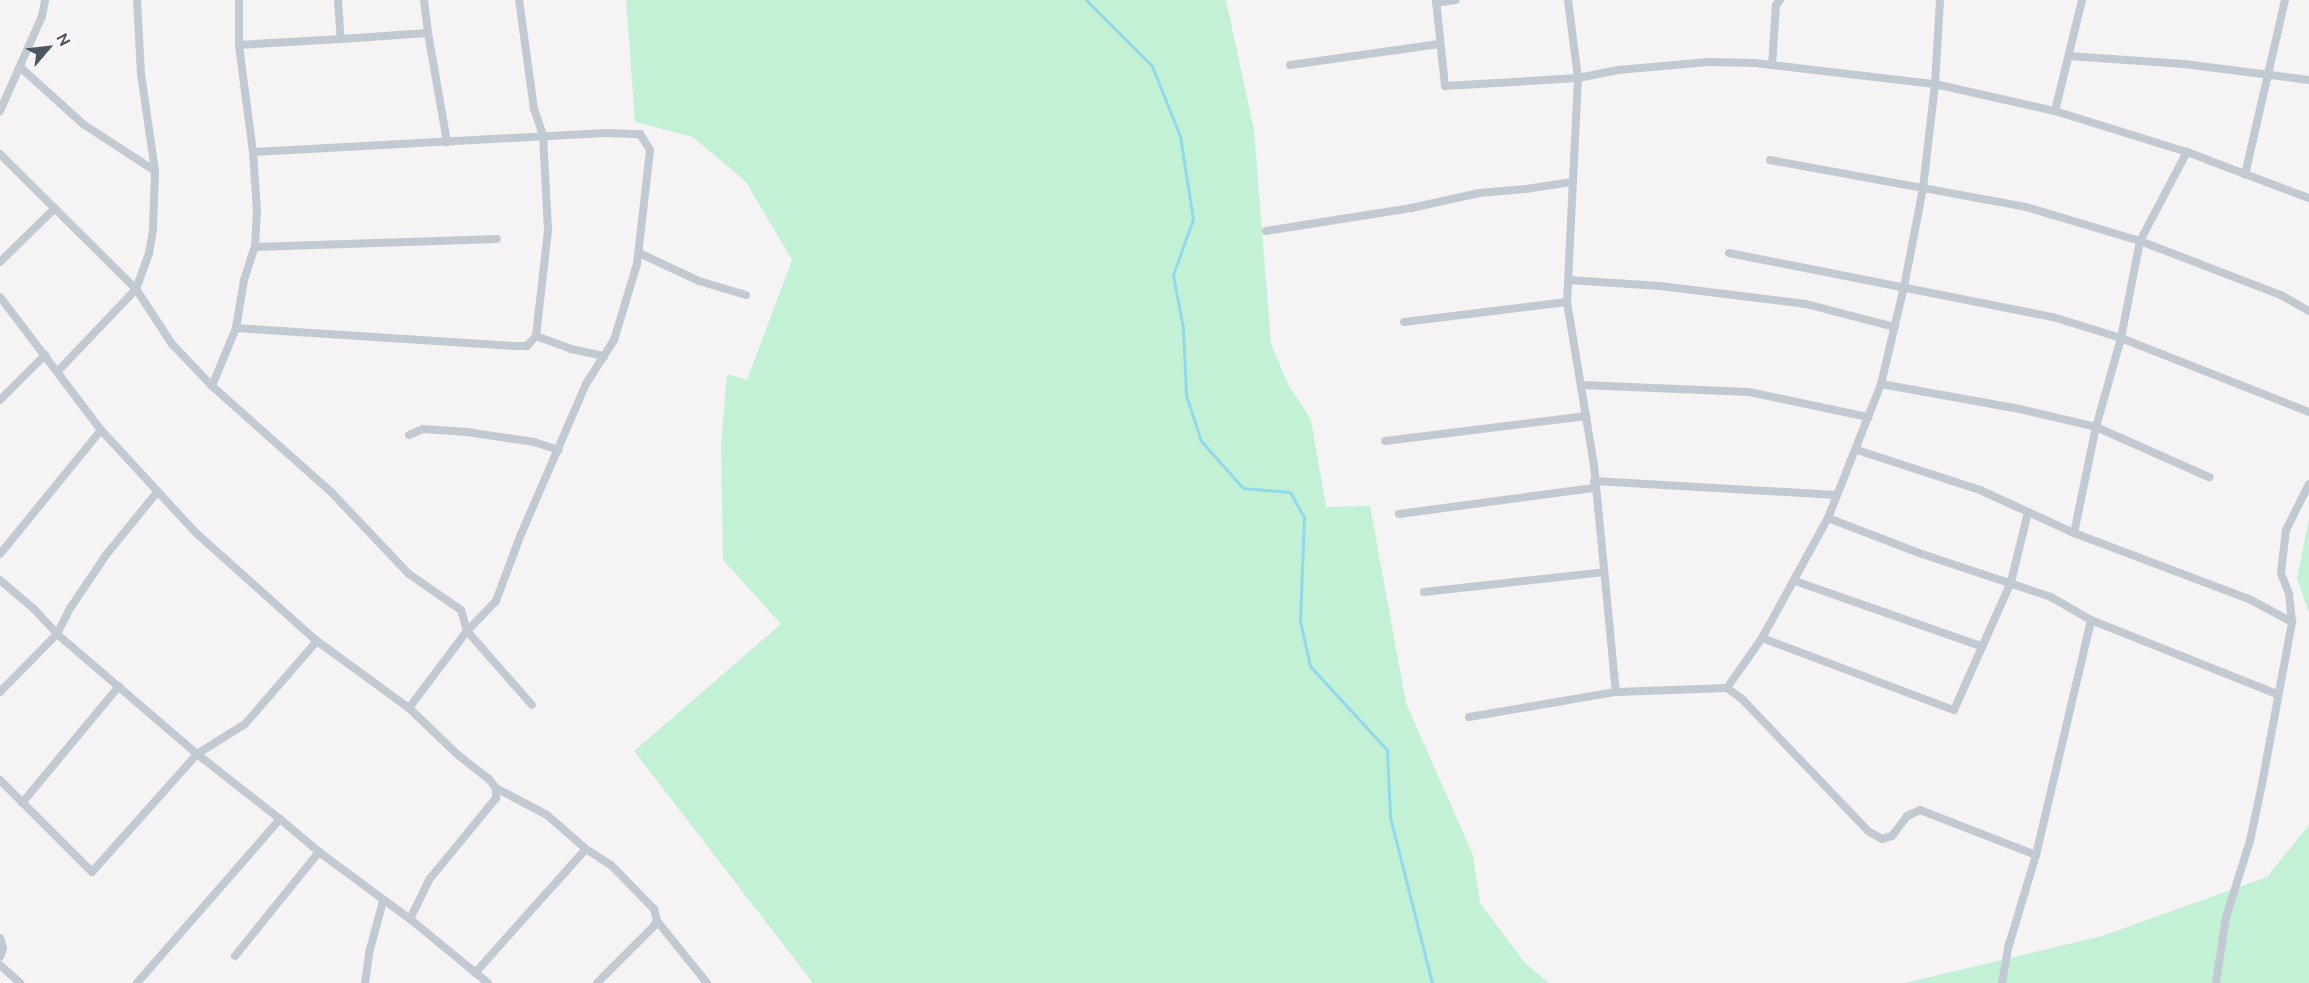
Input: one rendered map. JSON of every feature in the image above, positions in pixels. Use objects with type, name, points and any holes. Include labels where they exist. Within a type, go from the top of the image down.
[{"type":"street","points":[[0,111],[42,16],[45,0]]},
{"type":"street","points":[[58,371],[136,289],[153,230],[155,171],[141,74],[137,0]]},
{"type":"street","points":[[212,386],[236,328],[244,280],[255,247],[257,212],[254,152],[239,45],[239,0]]},
{"type":"street","points":[[338,0],[341,39]]},
{"type":"street","points":[[424,0],[447,142]]},
{"type":"street","points":[[236,328],[516,346],[527,346],[536,336],[548,230],[543,135],[534,110],[519,0]]},
{"type":"street","points":[[1456,0],[1436,2],[1445,86],[1578,78],[1618,70],[1709,62],[1772,65],[1935,84],[2055,111],[2187,152],[2309,198]]},
{"type":"street","points":[[1568,0],[1578,78],[1567,302],[1582,385],[1595,484],[1616,692]]},
{"type":"street","points":[[1772,65],[1776,5],[1780,0]]},
{"type":"street","points":[[1727,688],[1762,638],[1828,518],[1857,450],[1881,384],[1904,287],[1923,188],[1935,84],[1940,0]]},
{"type":"street","points":[[2055,111],[2082,0]]},
{"type":"street","points":[[2245,174],[2266,73],[2285,0]]},
{"type":"street","points":[[239,45],[428,33]]},
{"type":"street","points":[[1290,66],[1440,44]]},
{"type":"street","points":[[2069,56],[2184,63],[2309,80]]},
{"type":"street","points":[[20,67],[83,123],[155,171]]},
{"type":"street","points":[[254,152],[543,135],[640,134],[650,150],[639,253],[614,340],[586,384],[521,534],[496,601],[467,631],[409,708]]},
{"type":"street","points":[[2074,533],[2096,427],[2121,338],[2140,241],[2187,152]]},
{"type":"street","points":[[0,153],[136,289],[172,344],[212,386],[332,493],[409,574],[461,610],[467,631],[532,705]]},
{"type":"street","points":[[1770,160],[2026,207],[2140,241],[2282,295],[2309,311]]},
{"type":"street","points":[[1266,231],[1411,208],[1479,192],[1526,189],[1572,182]]},
{"type":"street","points":[[0,262],[55,208]]},
{"type":"street","points":[[255,247],[497,239]]},
{"type":"street","points":[[639,253],[699,281],[746,295]]},
{"type":"street","points":[[1728,253],[2054,317],[2121,338],[2309,412]]},
{"type":"street","points":[[1569,280],[1660,286],[1806,304],[1895,327]]},
{"type":"street","points":[[0,297],[101,430],[196,533],[316,641],[409,708],[458,754],[489,778],[496,788],[547,815],[625,879],[654,909],[657,921],[707,983]]},
{"type":"street","points":[[1404,322],[1567,302]]},
{"type":"street","points":[[536,336],[571,349],[604,356]]},
{"type":"street","points":[[0,400],[45,355]]},
{"type":"street","points":[[1881,384],[2020,409],[2096,427],[2209,477]]},
{"type":"street","points":[[1582,385],[1749,392],[1868,417]]},
{"type":"street","points":[[1385,441],[1586,416]]},
{"type":"street","points":[[409,435],[423,429],[466,432],[534,442],[559,450]]},
{"type":"street","points":[[0,554],[101,430]]},
{"type":"street","points":[[1857,450],[1980,490],[2074,533],[2251,600],[2292,622]]},
{"type":"street","points":[[1399,514],[1595,484],[1836,495]]},
{"type":"street","points":[[2216,983],[2226,917],[2250,841],[2260,795],[2292,622],[2289,594],[2281,573],[2286,530],[2309,484]]},
{"type":"street","points":[[0,692],[57,634],[71,606],[106,555],[158,491]]},
{"type":"street","points":[[1762,638],[1954,710],[2011,582],[2028,512]]},
{"type":"street","points":[[1828,518],[1922,554],[2051,597],[2091,620],[2277,694]]},
{"type":"street","points":[[1424,592],[1604,572]]},
{"type":"street","points":[[0,580],[34,609],[57,634],[197,754],[319,852],[410,919],[488,983]]},
{"type":"street","points":[[1795,581],[1981,646]]},
{"type":"street","points":[[2002,983],[2009,945],[2036,855],[2091,620]]},
{"type":"street","points":[[0,780],[92,872],[197,754],[245,724],[316,641]]},
{"type":"street","points":[[22,803],[120,686]]},
{"type":"street","points":[[1469,717],[1616,692],[1727,688],[1742,699],[1868,831],[1882,839],[1892,837],[1907,816],[1920,810],[2036,855]]},
{"type":"street","points":[[410,919],[429,880],[496,798],[496,788]]},
{"type":"street","points":[[137,983],[280,819]]},
{"type":"street","points":[[475,973],[586,849]]},
{"type":"street","points":[[236,956],[319,852]]},
{"type":"street","points":[[364,983],[369,953],[383,901]]},
{"type":"street","points":[[597,983],[657,921]]},
{"type":"street","points":[[0,938],[3,948],[0,957]]},
{"type":"street","points":[[0,965],[20,983]]},
{"type":"green space","points":[[626,0],[1226,0],[1254,130],[1271,344],[1289,386],[1311,420],[1326,507],[1370,506],[1406,703],[1473,855],[1480,903],[1525,963],[1549,983],[813,983],[634,751],[781,624],[723,560],[721,445],[727,374],[747,380],[792,260],[746,182],[693,137],[635,122]]},
{"type":"green space","points":[[2309,519],[2309,613],[2297,578]]},
{"type":"green space","points":[[2309,825],[2309,983],[1905,983],[2102,936],[2267,877]]},
{"type":"waterway","points":[[1086,0],[1152,66],[1180,136],[1193,219],[1173,275],[1183,328],[1186,395],[1201,441],[1243,488],[1290,492],[1304,517],[1300,621],[1310,666],[1387,750],[1390,817],[1432,983]]}]
